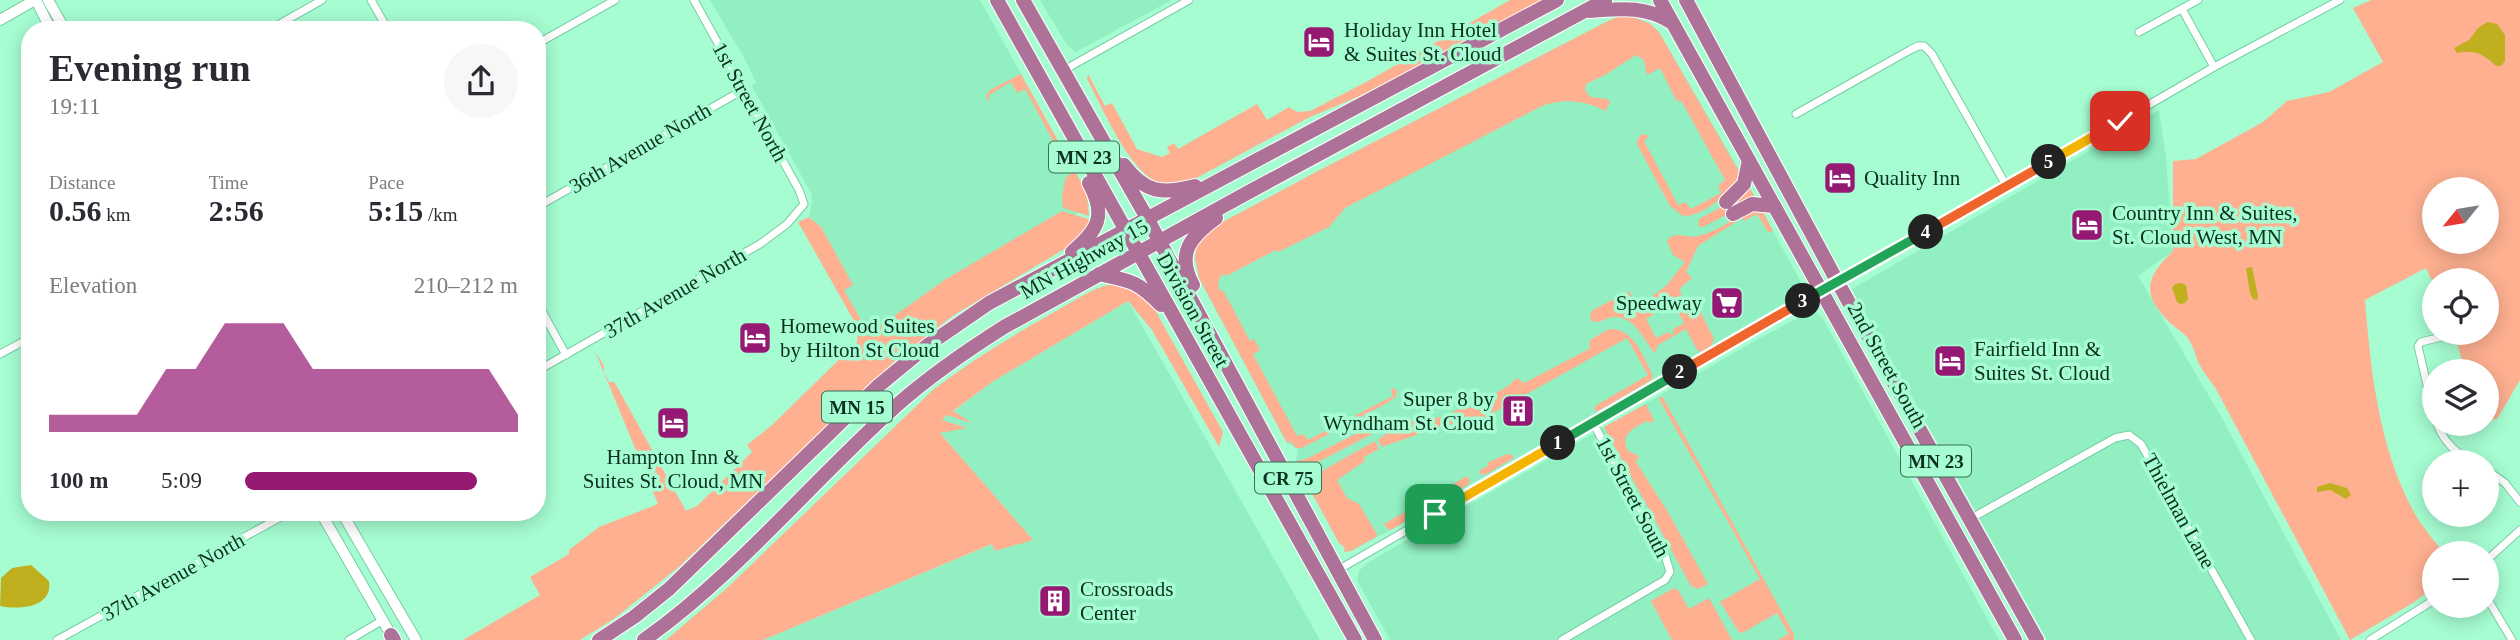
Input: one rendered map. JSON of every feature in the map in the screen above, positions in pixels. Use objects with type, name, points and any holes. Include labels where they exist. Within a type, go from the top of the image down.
[{"type":"highway","name":"Division Street","points":[[997,0],[1355,640]]},
{"type":"highway","name":"Division Street","points":[[1023,0],[1147,218],[1376,640]]},
{"type":"highway","name":"MN Highway 15","points":[[598,640],[634,617],[695,566],[877,387],[905,363],[989,303],[1557,0]]},
{"type":"highway","name":"MN Highway 15","points":[[644,640],[714,582],[895,407],[949,363],[1004,327],[1247,192],[1605,0]]},
{"type":"highway","name":"2nd Street South","points":[[1660,0],[2015,640]]},
{"type":"highway","name":"MN 23","points":[[1686,0],[1700,25]]},
{"type":"highway","points":[[1698,0],[1700,25]]},
{"type":"highway","points":[[1584,11],[1641,9],[1659,14],[1674,23]]},
{"type":"highway","name":"2nd Street South","points":[[1700,25],[1837,281],[2036,640]]},
{"type":"highway","points":[[1050,271],[1094,231],[1099,215],[1099,204],[1070,148],[1064,121]]},
{"type":"highway","points":[[1101,136],[1133,176],[1152,189],[1172,191],[1217,180]]},
{"type":"highway","points":[[1749,160],[1745,184],[1729,208],[1752,204],[1774,206]]},
{"type":"highway","points":[[1228,366],[1221,335],[1189,278],[1185,257],[1191,241],[1200,230],[1247,192]]},
{"type":"highway","points":[[1099,274],[1133,281],[1142,286],[1172,315]]},
{"type":"main road","points":[[0,20],[35,0],[46,21]]},
{"type":"main road","points":[[48,0],[60,21]]},
{"type":"main road","points":[[326,521],[393,638]]},
{"type":"main road","points":[[347,521],[416,640]]},
{"type":"street","points":[[285,21],[322,0]]},
{"type":"street","points":[[371,0],[383,21]]},
{"type":"street","points":[[546,39],[615,0]]},
{"type":"street","name":"1st Street North","points":[[694,0],[799,190],[804,204]]},
{"type":"street","points":[[1064,70],[1189,0]]},
{"type":"street","points":[[2139,32],[2198,0]]},
{"type":"street","points":[[1338,570],[1821,290],[2007,187],[2214,67],[2340,0]]},
{"type":"street","points":[[2182,9],[2214,67]]},
{"type":"street","points":[[1796,114],[1910,50],[1924,46],[1932,54],[2007,187]]},
{"type":"street","name":"36th Avenue North","points":[[546,202],[743,90]]},
{"type":"street","name":"37th Avenue North","points":[[546,366],[760,244],[787,224],[804,204]]},
{"type":"street","points":[[546,318],[566,355]]},
{"type":"street","points":[[2422,342],[2418,346],[2422,363]]},
{"type":"street","points":[[0,354],[21,343]]},
{"type":"street","name":"1st Street South","points":[[1562,640],[1658,584],[1670,572],[1664,552],[1593,423]]},
{"type":"street","name":"Thielman Lane","points":[[1969,520],[2115,438],[2129,435],[2141,444],[2251,640]]},
{"type":"street","points":[[2444,436],[2456,450]]},
{"type":"street","points":[[2499,479],[2520,502]]},
{"type":"street","name":"37th Avenue North","points":[[57,640],[69,637],[274,521]]},
{"type":"street","points":[[2499,549],[2520,530]]},
{"type":"street","points":[[2370,640],[2422,608]]},
{"type":"street","points":[[2499,618],[2512,639],[2520,635]]},
{"type":"street","points":[[349,640],[383,620]]},
{"type":"shaded area","points":[[710,0],[980,0],[1082,184],[1089,206],[873,343],[843,290],[852,285],[821,227],[809,217],[811,193],[752,86],[756,83],[746,61]]},
{"type":"shaded area","points":[[1040,0],[1172,0],[1076,52],[1067,45]]},
{"type":"shaded area","points":[[1510,0],[1542,0],[1508,21],[1381,87],[1308,118],[1189,182],[1157,185],[1157,182],[1146,175],[1126,151],[1087,79],[1088,74],[1105,106],[1112,103],[1137,149],[1162,157],[1170,153],[1167,147],[1174,143],[1178,149],[1257,104],[1267,120],[1289,107],[1297,112],[1310,111]]},
{"type":"shaded area","points":[[2371,0],[2520,0],[2520,380],[2499,416],[2499,359],[2462,359],[2457,345],[2499,345],[2499,268],[2422,268],[2365,300],[2374,383],[2385,437],[2403,489],[2422,527],[2434,541],[2422,541],[2422,596],[2350,640],[2216,389],[2198,362],[2191,343],[2161,313],[2154,303],[2150,286],[2157,270],[2173,251],[2173,161],[2196,159],[2263,122],[2287,101],[2329,92],[2383,62],[2353,8]]},
{"type":"shaded area","points":[[1632,14],[1632,17],[1649,23],[1659,32],[1803,286],[1797,296],[1778,309],[1391,530],[1344,552],[1345,548],[1339,543],[1296,461],[1298,449],[1287,443],[1199,278],[1195,258],[1197,247],[1217,225],[1608,21]]},
{"type":"shaded area","points":[[1632,14],[1632,17],[1649,23],[1659,32],[1741,175],[1740,178],[1722,197],[1699,212],[1683,216],[1670,206],[1637,144],[1642,134],[1649,136],[1644,141],[1678,205],[1685,202],[1691,209],[1721,193],[1718,186],[1725,180],[1682,102],[1676,100],[1660,68],[1647,75],[1644,60],[1636,55],[1586,84],[1585,90],[1590,97],[1608,99],[1610,103],[1605,111],[1574,101],[1542,106],[1345,208],[1329,227],[1226,276],[1223,274],[1218,282],[1220,291],[1223,290],[1250,341],[1254,339],[1260,350],[1253,354],[1297,436],[1303,434],[1308,440],[1393,396],[1392,388],[1397,390],[1395,399],[1302,448],[1296,448],[1290,441],[1287,443],[1199,278],[1195,258],[1197,242],[1217,225],[1318,171],[1608,21]]},
{"type":"shaded area","points":[[2487,22],[2497,24],[2505,35],[2505,61],[2501,66],[2496,66],[2478,54],[2457,53],[2454,48],[2469,40],[2478,28]]},
{"type":"shaded area","points":[[1021,74],[1082,184],[1087,197],[1089,216],[1063,208],[1064,185],[1066,177],[1071,174],[1025,89],[1017,93],[1011,82],[989,95],[990,103],[986,96],[990,90]]},
{"type":"shaded area","points":[[2159,110],[2166,157],[2173,251],[2138,276],[2222,418],[2341,640],[2047,640],[1852,289]]},
{"type":"shaded area","points":[[1748,185],[1756,199],[1703,227],[1698,226],[1699,219],[1734,200]]},
{"type":"shaded area","points":[[1755,206],[1760,206],[1773,231],[1768,232],[1757,214],[1744,221],[1742,218],[1698,246],[1686,272],[1692,278],[1679,289],[1682,294],[1676,300],[1684,312],[1690,310],[1693,313],[1699,309],[1714,339],[1711,346],[1701,352],[1697,350],[1686,329],[1658,345],[1655,353],[1638,329],[1627,320],[1613,317],[1591,321],[1593,310],[1629,291],[1635,303],[1650,297],[1656,313],[1646,319],[1656,338],[1668,332],[1670,335],[1674,333],[1672,330],[1684,323],[1673,303],[1658,309],[1652,296],[1666,286],[1685,262],[1673,255],[1667,241],[1674,236],[1694,237],[1705,234]]},
{"type":"shaded area","points":[[1062,211],[1088,219],[1090,223],[1076,242],[954,315],[898,358],[680,566],[615,618],[580,640],[463,640],[540,595],[530,577],[569,554],[569,550],[599,527],[658,504],[595,351],[609,382],[616,385],[686,511],[697,506],[752,452],[747,445],[771,426],[857,342],[858,328],[798,222],[809,217],[821,227],[853,285],[844,290],[866,329],[873,331],[946,279]]},
{"type":"shaded area","points":[[2252,267],[2257,300],[2253,299],[2250,293],[2246,268]]},
{"type":"shaded area","points":[[1118,283],[1140,293],[1155,310],[1223,432],[1219,447],[1152,330],[1128,301],[992,382],[953,411],[972,423],[947,415],[942,420],[967,428],[940,433],[1033,540],[995,551],[992,544],[763,640],[666,640],[727,588],[934,389],[1046,316],[1090,292]]},
{"type":"shaded area","points":[[2181,283],[2186,285],[2188,299],[2180,304],[2172,288]]},
{"type":"shaded area","name":"Crossroads Center","points":[[1128,301],[1320,640],[763,640],[993,544],[995,550],[1033,540],[934,426],[992,382]]},
{"type":"shaded area","points":[[1816,312],[1823,319],[1999,640],[1390,640],[1357,580],[1359,571],[1367,563],[1758,339],[1806,314]]},
{"type":"shaded area","points":[[1609,329],[1625,333],[1631,338],[1653,376],[1650,381],[1598,411],[1594,410],[1595,406],[1648,375],[1627,338],[1464,429],[1462,425],[1454,429],[1450,423],[1382,447],[1378,440],[1398,425],[1411,420],[1442,417],[1463,407],[1470,408],[1517,378],[1524,383],[1589,349],[1590,340]]},
{"type":"shaded area","points":[[1662,396],[1794,634],[1794,640],[1778,640],[1789,634],[1777,613],[1742,633],[1739,632],[1720,602],[1760,579],[1659,399]]},
{"type":"shaded area","points":[[1646,404],[1654,421],[1647,421],[1629,432],[1626,445],[1628,451],[1639,456],[1636,462],[1668,512],[1708,584],[1698,589],[1691,586],[1604,427]]},
{"type":"shaded area","points":[[1377,423],[1382,426],[1380,430],[1310,466],[1303,474],[1296,461],[1306,459]]},
{"type":"shaded area","points":[[1375,441],[1379,449],[1364,457],[1365,461],[1337,480],[1347,498],[1359,504],[1377,534],[1351,551],[1344,552],[1345,548],[1339,543],[1308,486],[1313,476]]},
{"type":"shaded area","points":[[1507,454],[1514,458],[1485,475],[1479,473],[1488,466],[1487,463]]},
{"type":"shaded area","points":[[1467,476],[1469,484],[1391,530],[1384,524]]},
{"type":"shaded area","points":[[2330,483],[2347,488],[2351,495],[2346,499],[2330,490],[2317,492],[2317,487]]},
{"type":"shaded area","points":[[31,565],[49,581],[46,597],[25,607],[0,606],[1,578],[12,568]]},
{"type":"shaded area","points":[[1674,588],[1689,609],[1709,598],[1732,640],[1672,640],[1651,601]]},
{"type":"place","name":"Holiday Inn Hotel & Suites St. Cloud","points":[[1319,42]]},
{"type":"place","name":"Quality Inn","points":[[1840,178]]},
{"type":"place","name":"Country Inn & Suites, St. Cloud West, MN","points":[[2087,225]]},
{"type":"place","name":"Speedway","points":[[1727,303]]},
{"type":"place","name":"Homewood Suites by Hilton St Cloud","points":[[755,338]]},
{"type":"place","name":"Fairfield Inn & Suites St. Cloud","points":[[1950,361]]},
{"type":"place","name":"Super 8 by Wyndham St. Cloud","points":[[1518,411]]},
{"type":"place","name":"Hampton Inn & Suites St. Cloud, MN","points":[[673,423]]},
{"type":"place","name":"Crossroads Center","points":[[1055,601]]},
{"type":"route","points":[[1435,514],[2120,121]]}]
